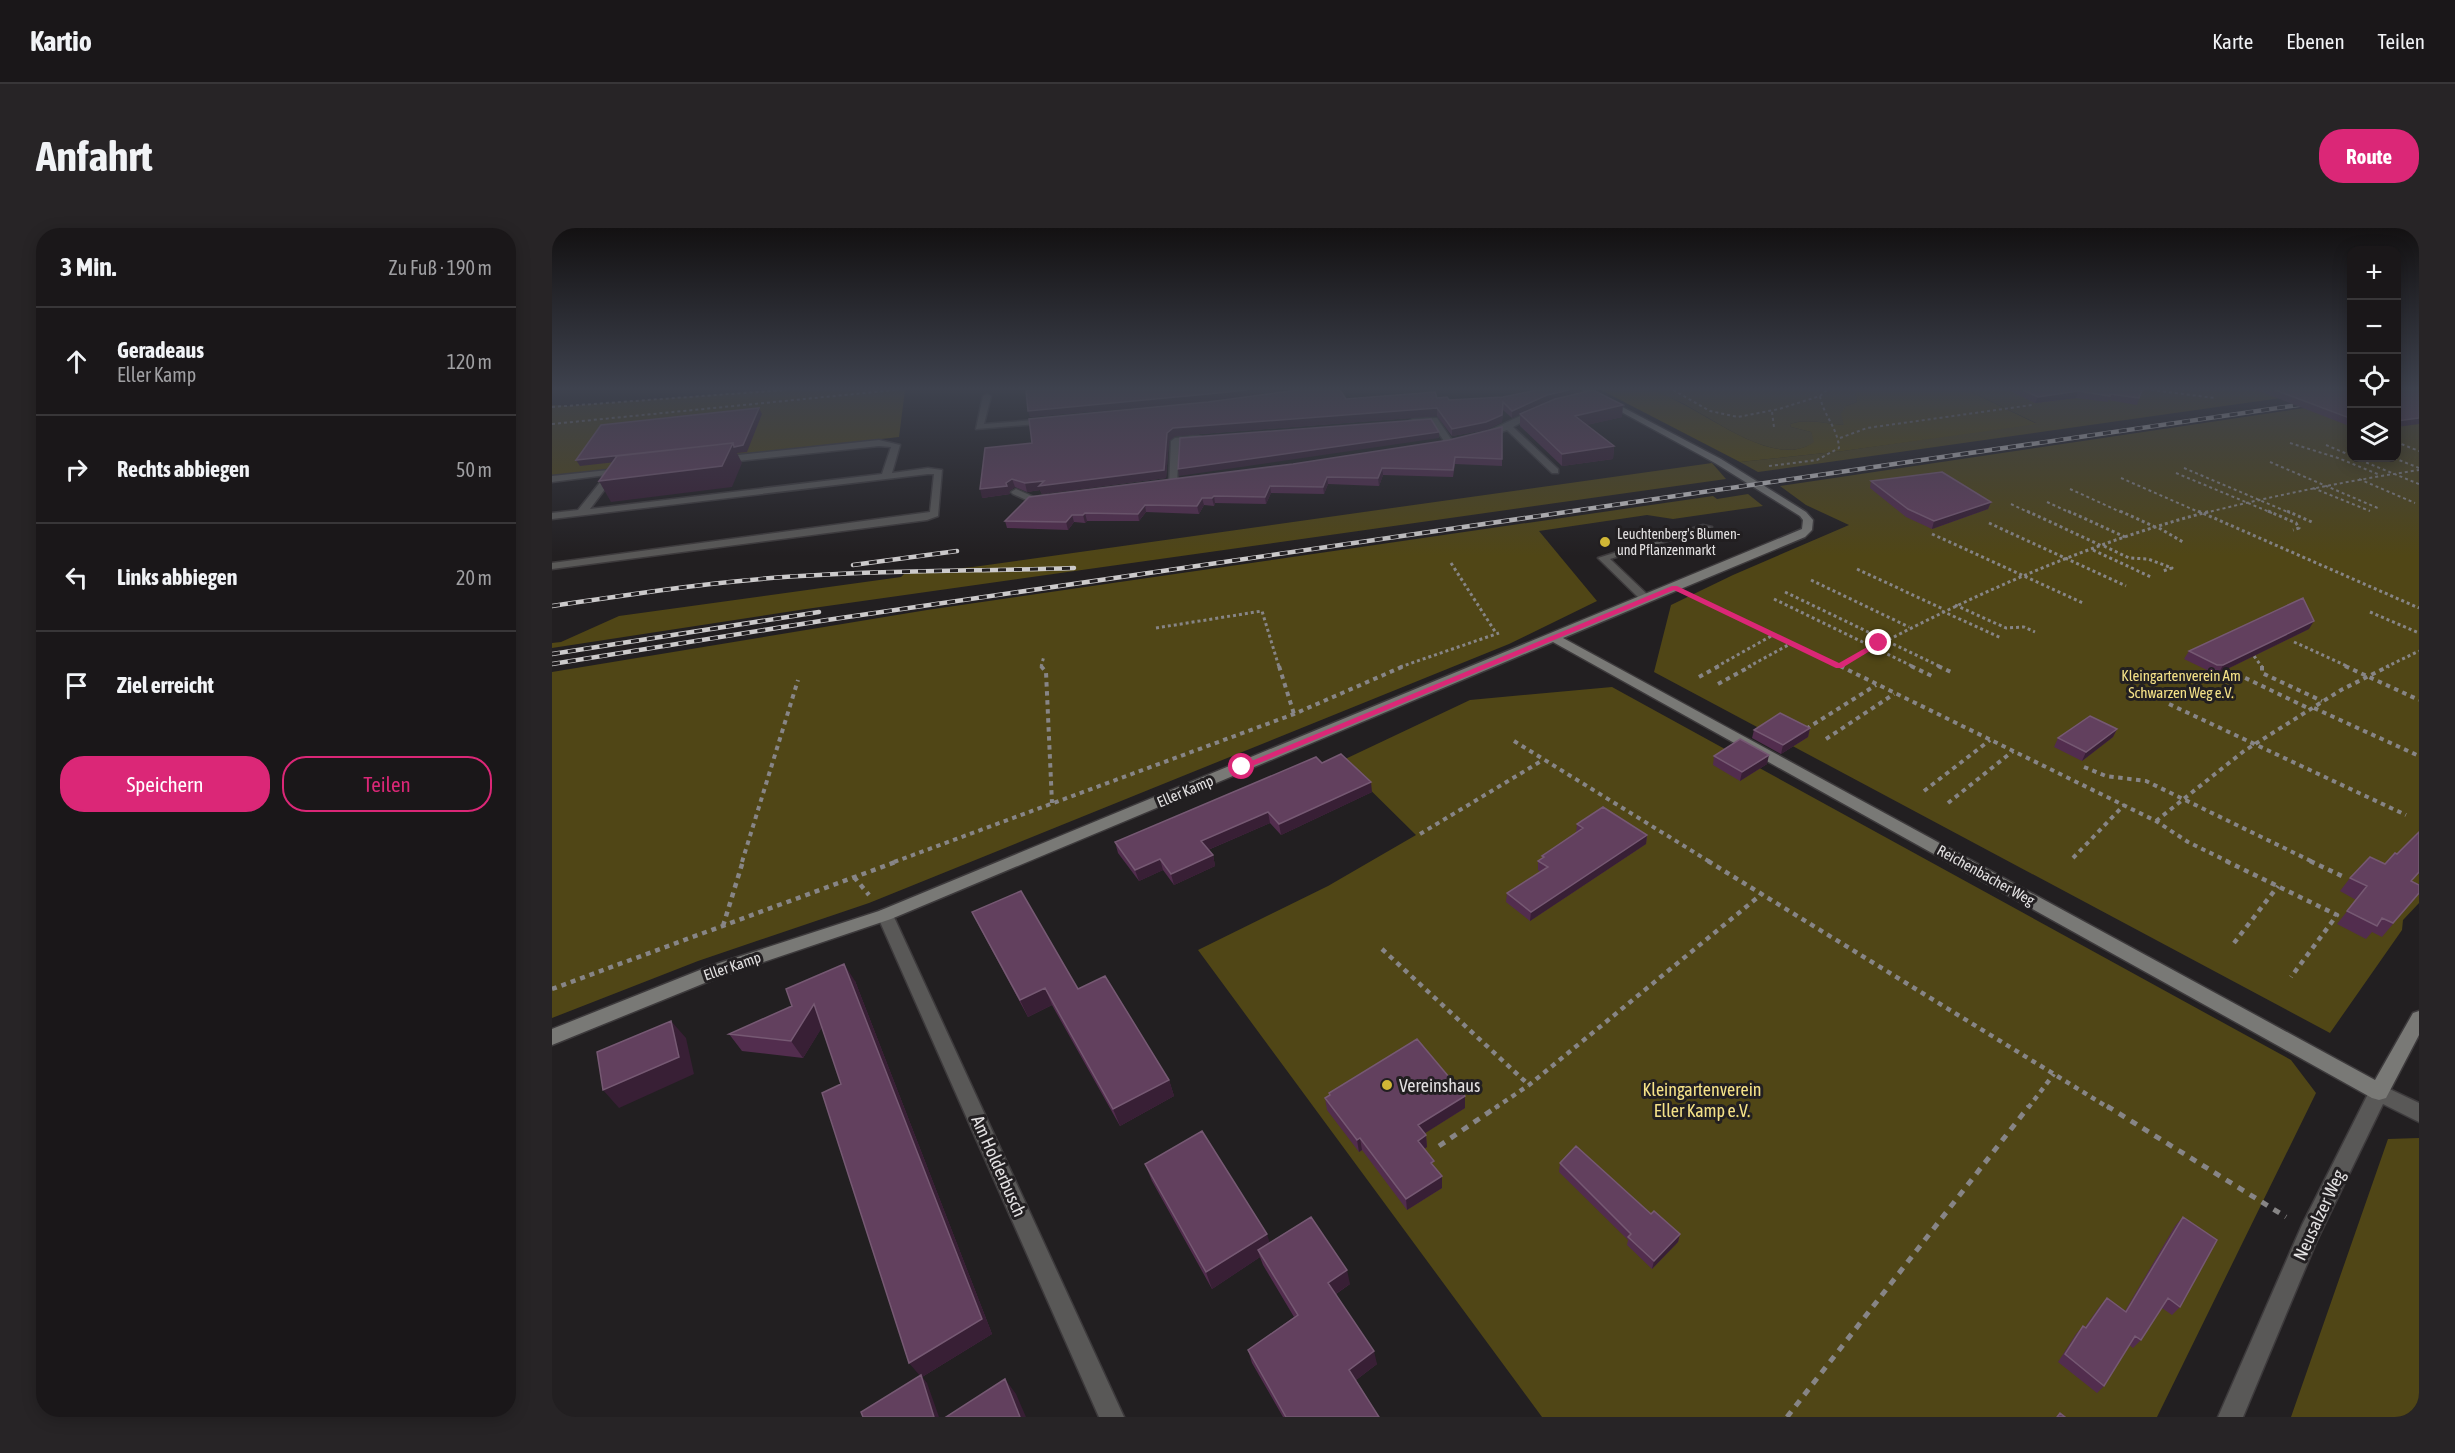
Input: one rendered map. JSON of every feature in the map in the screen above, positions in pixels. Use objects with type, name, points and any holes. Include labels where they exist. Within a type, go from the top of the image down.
[{"type":"street","points":[[706,462],[849,445]]},
{"type":"street","points":[[886,476],[896,445]]},
{"type":"street","points":[[1172,483],[1175,445]]},
{"type":"street","points":[[1527,445],[1554,471]]},
{"type":"street","points":[[1689,445],[1734,470]]},
{"type":"street","points":[[552,479],[637,469]]},
{"type":"street","name":"Eller Kamp","points":[[552,1037],[716,971],[885,915],[1801,535],[1809,525],[1809,520],[1803,514],[1734,470]]},
{"type":"street","points":[[581,513],[614,472]]},
{"type":"street","points":[[552,516],[886,476],[939,472],[935,514],[927,517],[552,566]]},
{"type":"street","points":[[1161,484],[1183,481]]},
{"type":"street","points":[[1016,492],[1033,500],[1064,496]]},
{"type":"street","points":[[1646,599],[1603,558],[1707,527]]},
{"type":"street","name":"Reichenbacher Weg","points":[[1554,638],[2419,1113]]},
{"type":"street","name":"Am Holderbusch","points":[[885,915],[1112,1417]]},
{"type":"street","name":"Neusalzer Weg","points":[[2230,1417],[2310,1232],[2379,1092],[2419,1018]]},
{"type":"path","points":[[1734,470],[1817,460],[1839,448],[1839,445]]},
{"type":"path","points":[[2298,445],[2380,475]]},
{"type":"path","points":[[2327,445],[2347,454]]},
{"type":"path","points":[[2401,461],[2419,469]]},
{"type":"path","points":[[2270,462],[2380,508]]},
{"type":"path","points":[[2365,462],[2419,484]]},
{"type":"path","points":[[2184,468],[2314,523]]},
{"type":"path","points":[[1839,666],[1955,604],[2022,576],[2157,527],[2200,514],[2312,488],[2419,469]]},
{"type":"path","points":[[2176,473],[2296,523],[2299,528],[2293,530]]},
{"type":"path","points":[[2121,478],[2419,608]]},
{"type":"path","points":[[2358,479],[2415,503]]},
{"type":"path","points":[[2312,488],[2370,511]]},
{"type":"path","points":[[2070,489],[2157,527],[2183,542]]},
{"type":"path","points":[[2047,502],[2125,538]]},
{"type":"path","points":[[2011,504],[2129,558],[2148,559],[2172,568],[2163,571]]},
{"type":"path","points":[[1989,523],[2126,586]]},
{"type":"path","points":[[1932,534],[2083,603]]},
{"type":"path","points":[[2092,550],[2151,577]]},
{"type":"path","points":[[1451,563],[1496,633]]},
{"type":"path","points":[[1857,569],[2001,638]]},
{"type":"path","points":[[1811,580],[1910,627]]},
{"type":"path","points":[[1674,587],[2156,821],[2188,842],[2337,915],[2291,976]]},
{"type":"path","points":[[1785,592],[1951,672]]},
{"type":"path","points":[[1774,599],[1934,677]]},
{"type":"path","points":[[1955,604],[2006,628],[2024,627],[2035,632]]},
{"type":"path","points":[[1156,628],[1262,611],[1294,714]]},
{"type":"path","points":[[2370,612],[2419,633]]},
{"type":"path","points":[[552,989],[1294,714],[1408,664],[1496,633],[1505,633]]},
{"type":"path","points":[[1699,677],[1774,635]]},
{"type":"path","points":[[2294,642],[2419,700]]},
{"type":"path","points":[[1718,684],[1791,643]]},
{"type":"path","points":[[2156,821],[2253,745],[2322,701],[2419,651]]},
{"type":"path","points":[[1044,656],[1041,667],[1046,672],[1052,803]]},
{"type":"path","points":[[2254,656],[2262,666],[2262,673],[2322,701]]},
{"type":"path","points":[[2237,674],[2419,756]]},
{"type":"path","points":[[723,926],[798,680]]},
{"type":"path","points":[[1805,729],[1877,684]]},
{"type":"path","points":[[1826,738],[1894,693]]},
{"type":"path","points":[[2169,704],[2406,815]]},
{"type":"path","points":[[1924,790],[1990,740]]},
{"type":"path","points":[[1514,741],[2310,1232]]},
{"type":"path","points":[[1948,803],[2013,751]]},
{"type":"path","points":[[1420,834],[1543,760]]},
{"type":"path","points":[[2084,767],[2106,776],[2146,781],[2342,876]]},
{"type":"path","points":[[2073,858],[2124,806]]},
{"type":"path","points":[[2234,943],[2278,886]]},
{"type":"path","points":[[1439,1146],[1529,1085],[1762,893]]},
{"type":"path","points":[[1382,949],[1529,1085]]},
{"type":"path","points":[[1786,1417],[2054,1074]]},
{"type":"green space","points":[[552,445],[823,445],[552,476]]},
{"type":"green space","points":[[1766,445],[1807,445],[1799,449],[1782,449]]},
{"type":"green space","points":[[1881,445],[1945,445],[1758,472],[1740,462]]},
{"type":"green space","name":"Kleingartenverein Am Schwarzen Weg e.V.","points":[[2052,445],[2347,445],[2347,462],[2401,462],[2401,445],[2419,445],[2419,903],[2403,920],[2402,930],[2330,1033],[1654,672],[1671,605],[1733,575],[1849,525],[1806,505],[1780,486]]},
{"type":"green space","points":[[1712,463],[1726,479],[806,609],[552,648],[552,643],[561,642],[619,616],[901,577],[904,574],[973,567]]},
{"type":"green space","points":[[1748,494],[1763,506],[1673,519],[1647,515],[1539,531],[1597,601],[1509,644],[869,903],[698,961],[552,1018],[552,672],[927,610],[1713,496],[1717,499]]},
{"type":"green space","name":"Kleingartenverein Eller Kamp e.V.","points":[[1612,687],[2291,1060],[2316,1093],[2157,1417],[1542,1417],[1198,950],[1328,886],[1416,835],[1341,761],[1470,700]]},
{"type":"green space","points":[[2419,1138],[2419,1417],[2291,1417],[2388,1139]]},
{"type":"shaded area","points":[[1708,445],[1765,445],[1776,449],[1796,449],[1805,445],[1883,445],[1843,451],[1740,462]]},
{"type":"building","points":[[586,445],[710,445],[576,460]]},
{"type":"building","points":[[711,445],[732,445],[722,466],[599,481],[617,456]]},
{"type":"building","points":[[1009,445],[1166,445],[1164,470],[1039,486],[1044,481],[1025,483],[1012,479],[1006,483],[1007,486],[980,489],[985,448]]},
{"type":"building","points":[[1180,445],[1344,445],[1178,469]]},
{"type":"building","points":[[1413,445],[1502,445],[1502,459],[1455,457],[1453,470],[1382,468],[1378,478],[1327,477],[1323,487],[1270,486],[1265,497],[1214,496],[1202,498],[1197,506],[1145,505],[1138,514],[1085,513],[1072,515],[1066,522],[1005,521],[1029,497],[1293,464]]},
{"type":"building","points":[[1553,445],[1614,446],[1562,454]]},
{"type":"building","points":[[1942,472],[1991,502],[1934,521],[1908,509],[1871,481]]},
{"type":"building","points":[[2303,598],[2314,621],[2223,665],[2217,665],[2189,651]]},
{"type":"building","points":[[1780,713],[1810,728],[1783,745],[1754,730]]},
{"type":"building","points":[[2090,716],[2117,729],[2086,752],[2058,738]]},
{"type":"building","points":[[1740,739],[1769,755],[1742,772],[1714,756]]},
{"type":"building","points":[[1341,754],[1371,782],[1279,824],[1268,812],[1201,841],[1213,855],[1171,874],[1160,859],[1135,870],[1115,842],[1316,757],[1322,763]]},
{"type":"building","points":[[1603,807],[1647,835],[1531,912],[1507,893],[1548,867],[1538,861],[1544,857],[1542,856],[1583,828],[1577,824]]},
{"type":"building","points":[[2419,832],[2419,872],[2411,881],[2419,885],[2419,893],[2393,923],[2382,918],[2377,926],[2347,911],[2367,886],[2350,878],[2370,857],[2385,864]]},
{"type":"building","points":[[1021,891],[1078,989],[1105,976],[1169,1080],[1113,1109],[1045,988],[1020,1000],[972,912]]},
{"type":"building","points":[[844,964],[982,1319],[909,1363],[822,1093],[841,1084],[814,1004],[791,1041],[729,1034],[792,1006],[786,989]]},
{"type":"building","points":[[671,1021],[679,1057],[603,1090],[597,1052]]},
{"type":"building","points":[[1417,1039],[1465,1096],[1418,1125],[1426,1135],[1418,1141],[1434,1161],[1431,1163],[1442,1176],[1406,1199],[1360,1138],[1357,1140],[1325,1098],[1330,1095],[1329,1093]]},
{"type":"building","points":[[1202,1131],[1267,1234],[1206,1272],[1145,1164]]},
{"type":"building","points":[[1576,1146],[1651,1214],[1654,1211],[1680,1234],[1654,1261],[1628,1237],[1631,1234],[1560,1163]]},
{"type":"building","points":[[1311,1217],[1347,1270],[1328,1283],[1374,1351],[1349,1370],[1379,1417],[1286,1417],[1248,1350],[1298,1315],[1258,1250]]},
{"type":"building","points":[[2183,1217],[2217,1240],[2180,1307],[2168,1298],[2141,1340],[2135,1336],[2104,1386],[2065,1354],[2083,1326],[2086,1328],[2107,1298],[2126,1312]]},
{"type":"building","points":[[921,1375],[934,1417],[863,1417],[861,1412]]},
{"type":"building","points":[[1005,1379],[1020,1417],[946,1417]]},
{"type":"railway","points":[[552,664],[827,620],[2021,445]]},
{"type":"railway","points":[[853,565],[957,551]]},
{"type":"railway","points":[[552,606],[685,587],[785,577],[883,572],[1074,568]]},
{"type":"railway","points":[[552,654],[819,612]]},
{"type":"place","name":"Leuchtenberg's Blumen- und Pflanzenmarkt","points":[[1605,542]]},
{"type":"place","name":"Vereinshaus","points":[[1387,1085]]},
{"type":"route","points":[[1242,767],[1674,587],[1839,666],[1879,643]]}]
